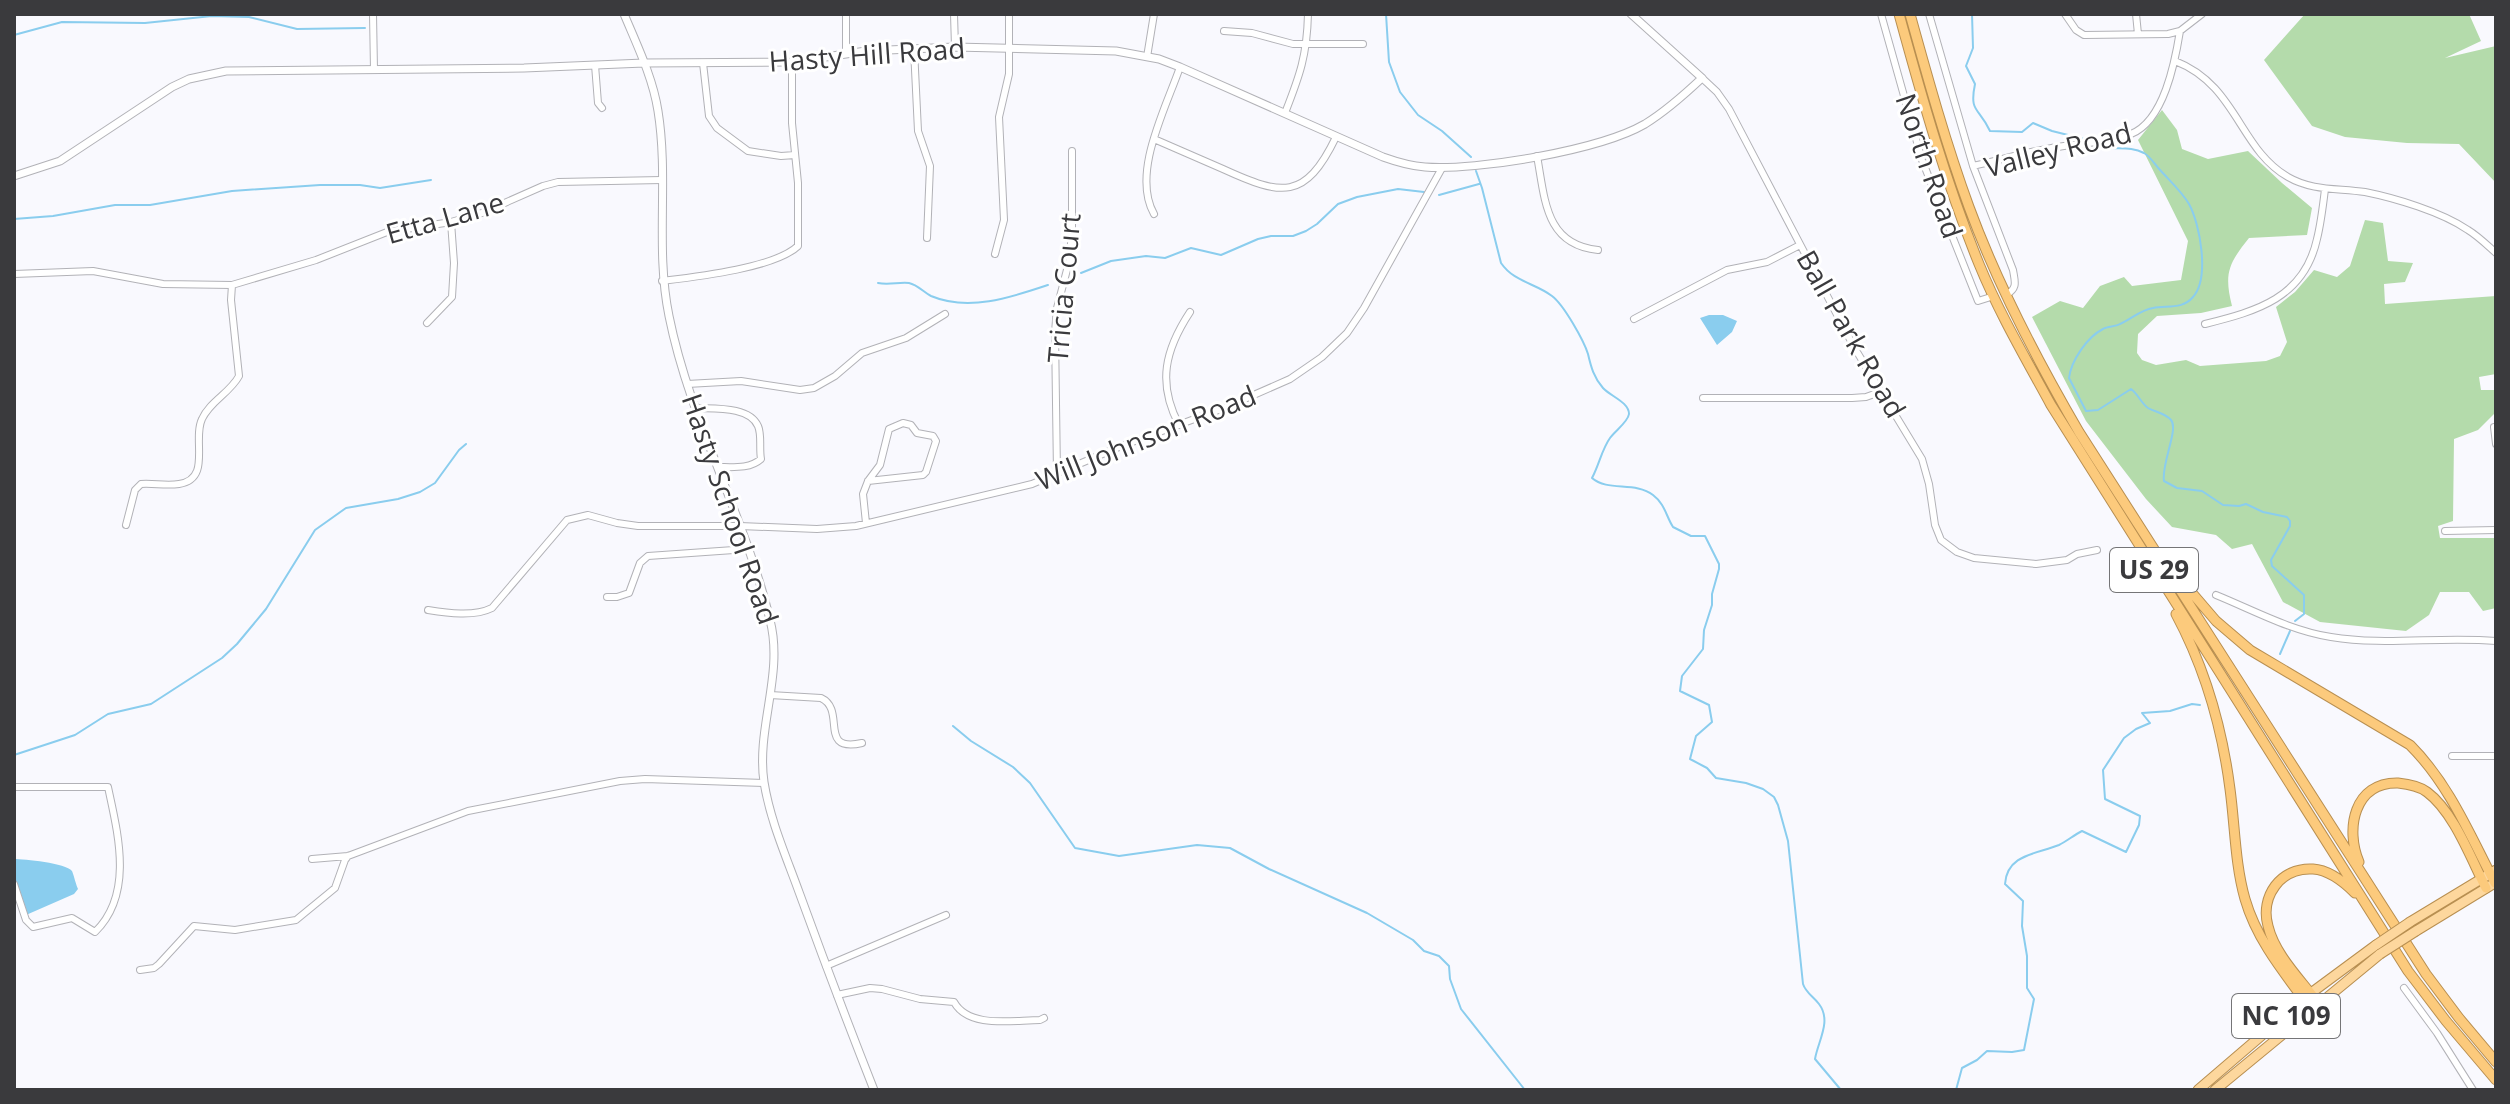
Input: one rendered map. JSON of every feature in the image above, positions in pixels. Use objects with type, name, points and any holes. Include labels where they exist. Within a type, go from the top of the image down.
[{"type":"highway","name":"US 29","points":[[1899,14],[1939,153],[1980,265],[2051,405],[2408,971],[2496,1080]]},
{"type":"highway","name":"US 29","points":[[1910,14],[1964,193],[2018,321],[2065,409],[2426,974],[2496,1062]]},
{"type":"highway","points":[[2147,539],[2216,621],[2250,650],[2410,745],[2431,765],[2451,797],[2492,885]]},
{"type":"highway","points":[[2146,558],[2189,638],[2210,691],[2221,732],[2245,899],[2256,929],[2270,954],[2315,1006]]},
{"type":"highway","points":[[2372,891],[2351,835],[2353,818],[2357,805],[2367,794],[2394,783],[2410,784],[2427,792],[2440,805],[2489,874]]},
{"type":"highway","points":[[2308,997],[2268,928],[2265,912],[2275,884],[2285,875],[2298,870],[2326,872],[2352,889],[2372,913]]},
{"type":"main road","name":"NC 109","points":[[2198,1090],[2308,997],[2489,874]]},
{"type":"main road","name":"NC 109","points":[[2413,927],[2492,885]]},
{"type":"main road","name":"NC 109","points":[[2215,1090],[2378,950]]},
{"type":"street","points":[[373,14],[374,70]]},
{"type":"street","name":"Hasty School Road","points":[[624,14],[659,112],[662,281],[669,319],[687,384],[740,526],[771,623],[775,653],[764,749],[764,783],[774,824],[874,1090]]},
{"type":"street","points":[[846,14],[846,53]]},
{"type":"street","points":[[954,14],[955,47]]},
{"type":"street","points":[[995,254],[1004,220],[999,117],[1008,84],[1009,14]]},
{"type":"street","points":[[1147,57],[1154,14]]},
{"type":"street","points":[[1285,113],[1304,63],[1308,14]]},
{"type":"street","name":"Ball Park Road","points":[[1631,14],[1702,78],[1729,109],[1854,347],[1922,459],[1936,531],[1941,540],[1948,547],[1974,558],[2036,564],[2067,560],[2077,554],[2097,550]]},
{"type":"street","name":"North Road","points":[[1881,14],[1936,199],[1978,301],[1994,296]]},
{"type":"street","points":[[1929,14],[1973,166]]},
{"type":"street","points":[[2065,14],[2076,30],[2084,35],[2168,34],[2180,31],[2202,14]]},
{"type":"street","points":[[2136,14],[2138,34]]},
{"type":"street","points":[[1224,31],[1252,33],[1307,45],[1363,44]]},
{"type":"street","name":"Valley Road","points":[[2006,295],[2016,285],[2013,270],[1973,166],[2057,147],[2109,140],[2141,129],[2155,112],[2175,61],[2180,31]]},
{"type":"street","name":"Hasty Hill Road","points":[[14,176],[60,161],[155,96],[189,79],[226,71],[792,62],[846,53],[955,47],[1116,51],[1180,67],[1401,163],[1442,168],[1537,156],[1602,141],[1643,126],[1702,78]]},
{"type":"street","points":[[914,49],[918,131],[930,166],[927,238]]},
{"type":"street","points":[[2175,61],[2214,84],[2271,165],[2289,178],[2309,187],[2368,193],[2437,215],[2468,230],[2496,253]]},
{"type":"street","points":[[662,281],[736,270],[796,249],[799,231],[792,123],[792,62]]},
{"type":"street","points":[[703,63],[712,124],[748,151],[795,155]]},
{"type":"street","points":[[595,65],[598,103],[602,108]]},
{"type":"street","points":[[1154,214],[1148,204],[1146,190],[1147,165],[1180,67]]},
{"type":"street","points":[[1154,139],[1253,183],[1281,189],[1299,185],[1313,175],[1336,137]]},
{"type":"street","name":"Tricia Court","points":[[1057,474],[1055,332],[1072,234],[1072,151]]},
{"type":"street","points":[[1537,156],[1553,224],[1566,240],[1577,246],[1598,250]]},
{"type":"street","name":"Will Johnson Road","points":[[428,610],[469,613],[492,608],[567,520],[577,516],[588,515],[638,526],[817,529],[866,523],[1032,484],[1290,379],[1322,357],[1347,333],[1380,281],[1442,168]]},
{"type":"street","name":"Etta Lane","points":[[14,274],[93,271],[163,284],[232,285],[316,260],[387,232],[451,222],[482,213],[541,186],[558,182],[662,180]]},
{"type":"street","points":[[2205,324],[2270,303],[2305,273],[2317,240],[2325,189]]},
{"type":"street","points":[[427,323],[452,297],[454,263],[451,222]]},
{"type":"street","points":[[1634,319],[1727,270],[1767,262],[1800,245]]},
{"type":"street","points":[[126,525],[135,490],[141,484],[178,485],[196,475],[202,419],[207,409],[239,376],[232,285]]},
{"type":"street","points":[[1179,425],[1167,399],[1166,372],[1170,349],[1190,312]]},
{"type":"street","points":[[687,384],[741,381],[800,390],[814,388],[835,376],[862,353],[906,338],[945,314]]},
{"type":"street","points":[[1703,398],[1852,398],[1880,392]]},
{"type":"street","points":[[696,408],[746,414],[759,428],[759,462],[718,467]]},
{"type":"street","points":[[866,523],[863,494],[868,481],[880,465],[889,429],[903,423],[911,425],[917,433],[933,436],[936,441],[923,475],[868,481]]},
{"type":"street","points":[[2494,427],[2496,444]]},
{"type":"street","points":[[2445,531],[2496,530]]},
{"type":"street","points":[[607,597],[626,596],[629,593],[640,563],[648,556],[748,549]]},
{"type":"street","points":[[2216,595],[2327,637],[2365,641],[2448,638],[2496,641]]},
{"type":"street","points":[[770,695],[828,701],[833,709],[837,739],[847,745],[862,743]]},
{"type":"street","points":[[2452,756],[2496,756]]},
{"type":"street","points":[[312,859],[348,856],[468,811],[620,781],[764,783]]},
{"type":"street","points":[[14,787],[108,787],[121,877],[112,906],[98,929],[91,932],[72,918],[33,927],[26,920],[14,884]]},
{"type":"street","points":[[140,970],[159,964],[194,926],[235,930],[296,920],[335,888],[348,856]]},
{"type":"street","points":[[826,966],[946,915]]},
{"type":"street","points":[[2404,988],[2473,1090]]},
{"type":"street","points":[[837,995],[860,989],[882,989],[920,999],[954,1002],[959,1011],[973,1019],[1044,1018]]},
{"type":"green space","points":[[2305,14],[2469,14],[2481,41],[2445,58],[2496,46],[2496,183],[2459,144],[2345,137],[2312,126],[2264,60]]},
{"type":"green space","points":[[2162,110],[2177,130],[2182,149],[2208,159],[2248,151],[2312,208],[2307,235],[2249,238],[2236,255],[2228,277],[2232,306],[2201,313],[2157,316],[2138,334],[2137,353],[2142,360],[2156,365],[2186,360],[2200,366],[2266,361],[2280,356],[2287,342],[2276,307],[2295,292],[2314,270],[2337,277],[2350,266],[2365,220],[2383,223],[2388,261],[2413,263],[2405,282],[2384,284],[2385,304],[2496,296],[2496,374],[2479,377],[2481,390],[2496,390],[2496,412],[2478,430],[2454,439],[2453,521],[2438,526],[2440,538],[2496,538],[2496,608],[2483,611],[2469,592],[2440,592],[2429,615],[2406,631],[2320,622],[2283,602],[2252,544],[2232,549],[2216,535],[2172,527],[2146,499],[2086,421],[2032,317],[2060,301],[2083,308],[2100,286],[2124,277],[2132,286],[2181,280],[2188,241],[2138,140]]},
{"type":"water","points":[[1723,315],[1737,321],[1732,332],[1717,345],[1700,318]]},
{"type":"water","points":[[14,859],[68,868],[78,889],[74,894],[26,915],[14,874]]},
{"type":"waterway","points":[[1386,14],[1389,62],[1400,92],[1418,115],[1471,157]]},
{"type":"waterway","points":[[1972,14],[1973,48],[1966,66],[1975,84],[1974,105],[1990,131],[2022,132],[2033,123],[2088,140]]},
{"type":"waterway","points":[[14,35],[62,22],[145,23],[212,16],[249,17],[297,29],[365,28]]},
{"type":"waterway","points":[[2097,146],[2144,153],[2183,195],[2193,213],[2200,237],[2201,277],[2193,297],[2184,304],[2148,309],[2097,333],[2081,350],[2069,378],[2086,411],[2098,410],[2131,389],[2148,408],[2171,420],[2173,431],[2164,481],[2177,488],[2202,491],[2223,505],[2246,504],[2263,512],[2287,517],[2290,526],[2271,560],[2272,566],[2304,595],[2304,614],[2295,621]]},
{"type":"waterway","points":[[1476,171],[1501,263],[1512,274],[1557,301],[1582,341],[1597,380],[1628,410],[1628,417],[1607,442],[1592,478],[1606,485],[1638,488],[1653,495],[1663,506],[1673,527],[1691,536],[1705,536],[1719,564],[1704,630],[1703,649],[1682,676],[1680,691],[1709,705],[1712,722],[1696,736],[1690,759],[1707,768],[1716,778],[1763,789],[1774,797],[1778,805],[1788,841],[1803,984],[1819,1004],[1824,1017],[1815,1059],[1841,1090]]},
{"type":"waterway","points":[[14,219],[115,205],[150,205],[232,191],[320,185],[380,188],[431,180]]},
{"type":"waterway","points":[[1439,195],[1479,184]]},
{"type":"waterway","points":[[1081,273],[1111,261],[1146,256],[1165,258],[1191,248],[1221,255],[1258,239],[1293,236],[1306,231],[1338,204],[1357,197],[1398,189],[1424,192]]},
{"type":"waterway","points":[[878,283],[909,283],[931,296],[960,303],[990,301],[1048,285]]},
{"type":"waterway","points":[[14,755],[75,735],[108,714],[151,704],[222,658],[266,609],[315,530],[346,508],[420,492],[435,483],[466,444]]},
{"type":"waterway","points":[[2280,654],[2290,631]]},
{"type":"waterway","points":[[1956,1090],[1962,1068],[1987,1051],[2024,1050],[2034,999],[2027,988],[2023,901],[2005,884],[2011,867],[2024,857],[2059,845],[2082,831],[2126,852],[2140,816],[2105,799],[2103,770],[2124,738],[2150,723],[2142,713],[2200,705]]},
{"type":"waterway","points":[[953,726],[1013,767],[1030,783],[1075,848],[1119,856],[1197,845],[1230,848],[1367,913],[1413,940],[1424,951],[1439,956],[1449,966],[1450,979],[1461,1009],[1525,1090]]}]
